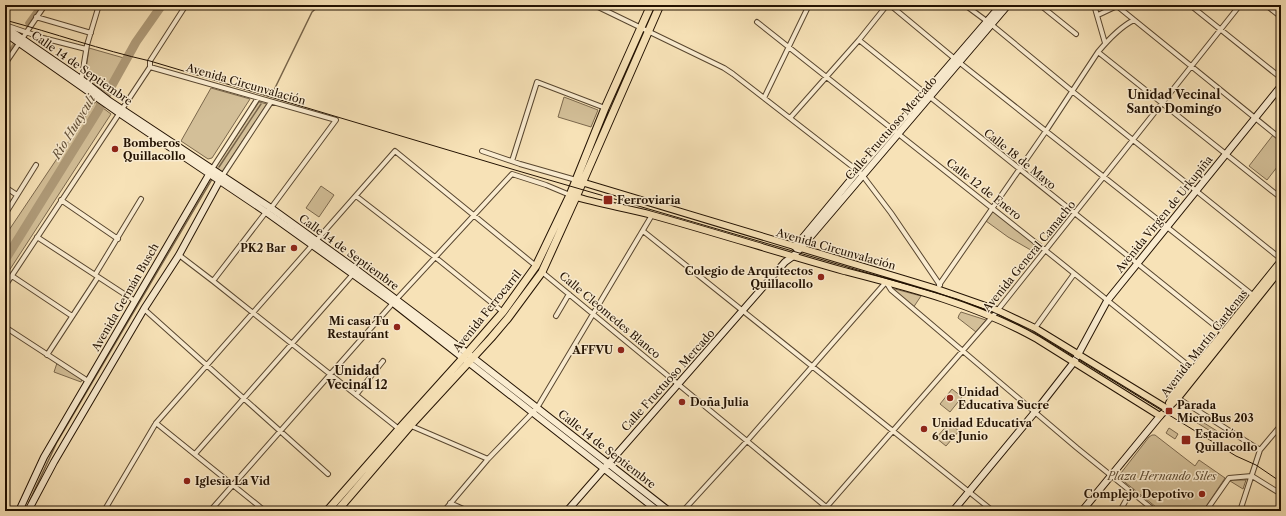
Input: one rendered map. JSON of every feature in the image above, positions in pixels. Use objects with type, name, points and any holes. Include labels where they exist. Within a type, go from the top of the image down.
[{"type":"highway","name":"Avenida Ferrocarril","points":[[337,511],[407,424],[468,358],[508,318],[539,269],[573,196],[644,30],[651,5]]},
{"type":"highway","name":"Avenida Ferrocarril","points":[[579,181],[605,108],[644,30],[660,5]]},
{"type":"highway","name":"Avenida Ferrocarril","points":[[468,358],[503,312],[539,269]]},
{"type":"highway","name":"Avenida Ferrocarril","points":[[327,511],[401,431]]},
{"type":"main road","name":"Avenida Circunvalación","points":[[579,181],[796,249],[939,287],[997,310],[1035,328],[1166,408]]},
{"type":"main road","name":"Avenida Circunvalación","points":[[573,196],[652,215],[788,258],[886,282],[937,297],[992,316],[1017,327],[1160,416]]},
{"type":"main road","name":"Avenida Martín Cardenas","points":[[1160,416],[1255,297],[1281,260]]},
{"type":"main road","name":"Avenida Martín Cardenas","points":[[1255,297],[1281,269]]},
{"type":"main road","points":[[5,509],[12,511]]},
{"type":"street","points":[[5,64],[44,5]]},
{"type":"street","points":[[80,82],[86,49],[99,5]]},
{"type":"street","points":[[5,286],[150,67],[150,61],[186,5]]},
{"type":"street","points":[[594,5],[724,68],[858,171],[892,213],[939,287],[1020,170],[1098,52],[1105,43],[1128,23],[1134,20]]},
{"type":"street","points":[[764,98],[809,5]]},
{"type":"street","points":[[790,118],[889,5],[1255,297]]},
{"type":"street","points":[[965,5],[1281,260]]},
{"type":"street","name":"Calle Fructuoso Mercado","points":[[989,24],[1001,5]]},
{"type":"street","name":"Calle Fructuoso Mercado","points":[[796,249],[858,171],[896,132],[989,24],[1008,5]]},
{"type":"street","points":[[1040,5],[1076,34]]},
{"type":"street","points":[[1094,5],[1105,43]]},
{"type":"street","points":[[1190,5],[1281,78]]},
{"type":"street","name":"Avenida General Camacho","points":[[825,509],[997,310],[1240,5]]},
{"type":"street","points":[[1266,5],[1281,17]]},
{"type":"street","points":[[1098,15],[1117,6],[1281,139]]},
{"type":"street","points":[[36,17],[91,33]]},
{"type":"street","name":"Calle 12 de Enero","points":[[757,22],[994,208],[1195,371]]},
{"type":"street","points":[[5,26],[86,49]]},
{"type":"street","name":"Calle 14 de Septiembre","points":[[5,26],[21,41]]},
{"type":"street","name":"Calle 14 de Septiembre","points":[[5,33],[21,41],[120,111],[221,177],[395,301],[468,358],[537,408],[606,465],[658,511]]},
{"type":"street","name":"Calle 18 de Mayo","points":[[859,40],[1225,335]]},
{"type":"street","points":[[1098,52],[1281,198]]},
{"type":"street","name":"Avenida Circunvalación","points":[[150,67],[336,120],[268,210]]},
{"type":"street","points":[[512,161],[537,82],[605,108]]},
{"type":"street","name":"Avenida Virgen de Urkupiña","points":[[953,511],[1035,412],[1074,362],[1107,301],[1281,86]]},
{"type":"street","name":"Avenida Germán Busch","points":[[18,511],[44,457],[88,381],[211,171],[258,98]]},
{"type":"street","name":"Avenida Germán Busch","points":[[28,511],[54,462],[144,309],[179,255],[221,177],[272,102]]},
{"type":"street","name":"Calle Fructuoso Mercado","points":[[567,511],[788,258],[863,176],[896,132]]},
{"type":"street","name":"Calle Cleomedes Blanco","points":[[356,196],[395,150],[594,313],[747,441],[825,509],[830,511]]},
{"type":"street","name":"Avenida Circunvalación","points":[[482,151],[579,181]]},
{"type":"street","points":[[6,213],[36,165]]},
{"type":"street","name":"Avenida Circunvalación","points":[[474,216],[512,174],[573,196]]},
{"type":"street","points":[[5,187],[17,195]]},
{"type":"street","points":[[104,511],[156,423],[356,196],[503,312]]},
{"type":"street","points":[[47,355],[72,316],[141,199]]},
{"type":"street","points":[[61,200],[118,239]]},
{"type":"street","points":[[213,280],[268,210]]},
{"type":"street","points":[[444,511],[488,459],[537,408],[652,215]]},
{"type":"street","points":[[210,511],[395,301],[474,216]]},
{"type":"street","points":[[644,230],[993,511]]},
{"type":"street","points":[[37,237],[135,301]]},
{"type":"street","points":[[179,255],[213,280],[401,431]]},
{"type":"street","points":[[195,454],[355,272]]},
{"type":"street","points":[[1035,328],[1074,274]]},
{"type":"street","points":[[12,276],[72,316]]},
{"type":"street","points":[[683,511],[747,441],[886,282],[891,290],[962,352],[1155,511]]},
{"type":"street","points":[[556,316],[569,294]]},
{"type":"street","points":[[144,309],[328,474]]},
{"type":"street","points":[[5,327],[88,381]]},
{"type":"street","name":"Calle 14 de Septiembre","points":[[468,358],[532,413],[669,511]]},
{"type":"street","points":[[356,395],[383,361]]},
{"type":"street","points":[[1175,396],[1260,450]]},
{"type":"street","points":[[1082,511],[1160,416]]},
{"type":"street","points":[[156,423],[265,511]]},
{"type":"street","points":[[407,424],[488,459]]},
{"type":"street","points":[[1240,511],[1260,450],[1281,425]]},
{"type":"street","points":[[1206,511],[1229,478],[1252,476],[1281,494]]},
{"type":"street","points":[[1120,511],[1130,491]]},
{"type":"street","points":[[450,503],[468,511]]},
{"type":"green space","points":[[89,48],[124,58],[105,92],[85,78]]},
{"type":"green space","points":[[211,88],[250,99],[212,158],[208,159],[181,141]]},
{"type":"green space","points":[[564,97],[598,110],[591,127],[558,117]]},
{"type":"green space","points":[[95,102],[111,114],[5,277],[5,236]]},
{"type":"green space","points":[[259,102],[267,104],[222,172],[216,167]]},
{"type":"green space","points":[[1273,135],[1281,142],[1281,162],[1267,180],[1249,166]]},
{"type":"green space","points":[[321,186],[334,195],[319,217],[306,208]]},
{"type":"green space","points":[[993,211],[1040,249],[1036,253],[1008,237],[986,221]]},
{"type":"green space","points":[[894,289],[921,296],[913,308],[893,292]]},
{"type":"green space","points":[[961,312],[986,320],[976,332],[958,318]]},
{"type":"green space","points":[[57,363],[82,379],[81,382],[54,372]]},
{"type":"green space","points":[[952,389],[962,397],[950,412],[940,404]]},
{"type":"green space","points":[[1196,418],[1217,431],[1220,437],[1194,421]]},
{"type":"green space","points":[[949,423],[959,431],[946,446],[936,438]]},
{"type":"green space","points":[[1169,428],[1178,434],[1175,439],[1166,433]]},
{"type":"green space","name":"Plaza Hernando Siles","points":[[1152,435],[1155,435],[1195,466],[1199,460],[1225,478],[1203,511],[1161,511],[1121,479],[1121,473]]},
{"type":"green space","points":[[1246,480],[1243,489],[1230,481]]},
{"type":"waterway","points":[[28,23],[41,5]]},
{"type":"waterway","name":"Río Huayculi","points":[[5,260],[97,112],[136,42],[162,5]]},
{"type":"waterway","points":[[274,90],[312,12],[320,5]]},
{"type":"waterway","points":[[5,59],[15,45]]},
{"type":"waterway","points":[[219,167],[261,104]]},
{"type":"waterway","points":[[29,502],[57,442],[212,179]]},
{"type":"tram line","points":[[5,20],[150,61],[515,170],[957,299],[995,313],[1035,333],[1236,456],[1256,465],[1281,482]]},
{"type":"place","name":"Bomberos Quillacollo","points":[[115,149]]},
{"type":"place","name":"Ferroviaria","points":[[608,200]]},
{"type":"place","name":"PK2 Bar","points":[[294,248]]},
{"type":"place","name":"Colegio de Arquitectos Quillacollo","points":[[821,277]]},
{"type":"place","name":"Mi casa Tu Restaurant","points":[[397,327]]},
{"type":"place","name":"AFFVU","points":[[621,350]]},
{"type":"place","name":"Unidad Educativa Sucre","points":[[950,398]]},
{"type":"place","name":"Doña Julia","points":[[682,402]]},
{"type":"place","name":"Parada MicroBus 203","points":[[1169,411]]},
{"type":"place","name":"Unidad Educativa 6 de Junio","points":[[924,429]]},
{"type":"place","name":"Estación Quillacollo","points":[[1186,440]]},
{"type":"place","name":"Iglesia La Vid","points":[[187,481]]},
{"type":"place","name":"Complejo Depotivo","points":[[1202,494]]},
{"type":"district","name":"Unidad Vecinal Santo Domingo","points":[[1174,102]]},
{"type":"district","name":"Unidad Vecinal 12","points":[[357,378]]}]
